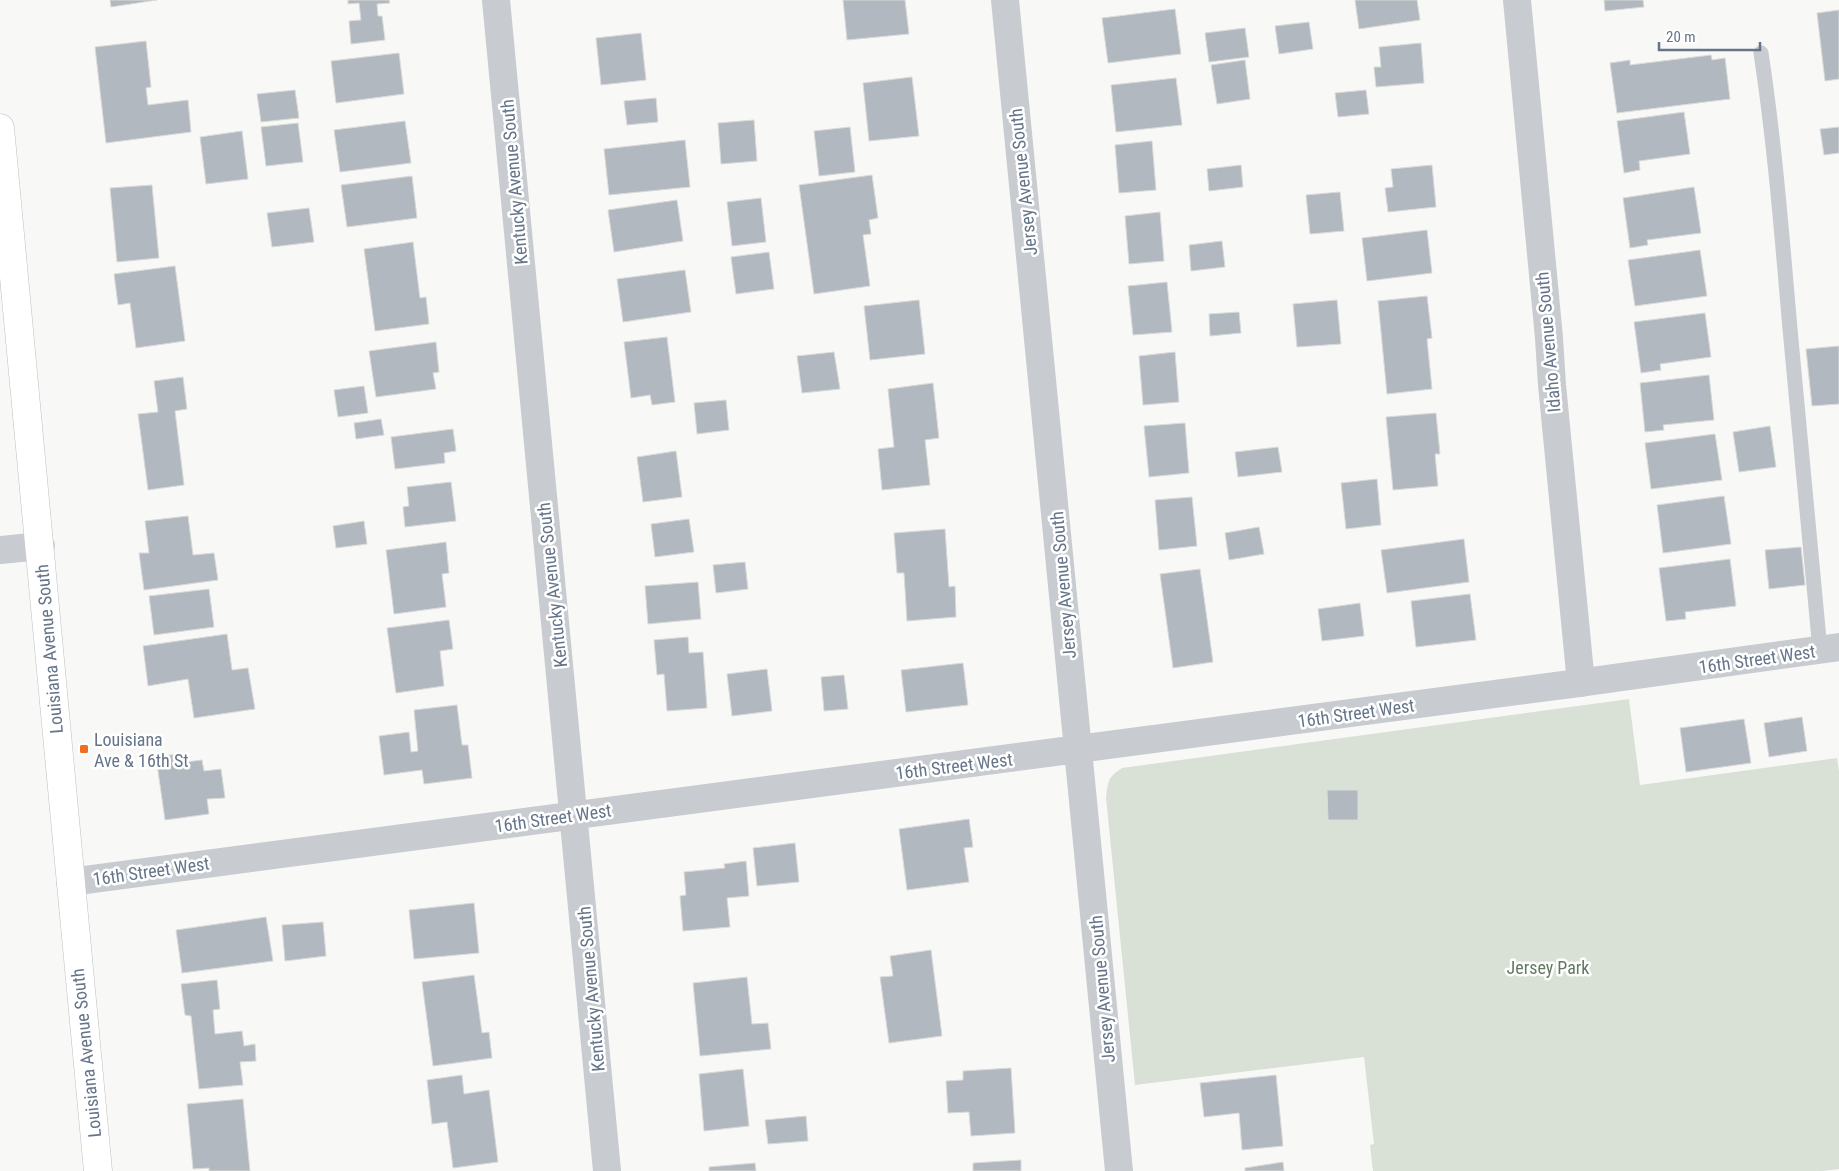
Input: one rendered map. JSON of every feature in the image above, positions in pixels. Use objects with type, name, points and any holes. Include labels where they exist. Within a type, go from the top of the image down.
[{"type":"main road","name":"Louisiana Avenue South","points":[[0,128],[41,546],[70,882],[98,1171]]},
{"type":"street","name":"Kentucky Avenue South","points":[[496,0],[575,815],[607,1171]]},
{"type":"street","name":"Jersey Avenue South","points":[[1006,0],[1119,1171]]},
{"type":"street","name":"Idaho Avenue South","points":[[1517,0],[1581,683]]},
{"type":"street","points":[[0,550],[41,546]]},
{"type":"street","name":"16th Street West","points":[[70,882],[1079,750],[1830,649]]},
{"type":"lane","points":[[1761,53],[1781,232],[1801,459],[1830,649]]},
{"type":"green space","name":"Jersey Park","points":[[1629,699],[1640,785],[1837,758],[1839,771],[1839,1169],[1822,1171],[1373,1171],[1370,1145],[1374,1144],[1364,1057],[1135,1085],[1106,798],[1107,787],[1111,777],[1117,771],[1122,768]]},
{"type":"building","points":[[110,0],[157,0],[111,7]]},
{"type":"building","points":[[348,0],[389,0],[390,3],[377,4],[378,16],[382,16],[385,40],[351,44],[349,21],[361,20],[359,3],[348,4]]},
{"type":"building","points":[[843,0],[905,0],[909,34],[847,40]]},
{"type":"building","points":[[1355,0],[1417,0],[1420,20],[1359,29]]},
{"type":"building","points":[[1604,0],[1643,0],[1644,7],[1605,11]]},
{"type":"building","points":[[1175,9],[1181,54],[1108,63],[1102,18]]},
{"type":"building","points":[[1839,10],[1839,79],[1825,81],[1817,13]]},
{"type":"building","points":[[1309,22],[1313,49],[1279,54],[1275,26]]},
{"type":"building","points":[[1245,28],[1249,57],[1209,62],[1205,33]]},
{"type":"building","points":[[641,33],[646,80],[601,85],[596,38]]},
{"type":"building","points":[[146,41],[151,87],[146,88],[148,105],[188,100],[191,132],[106,143],[95,47]]},
{"type":"building","points":[[1421,43],[1424,83],[1376,87],[1374,67],[1381,67],[1379,47]]},
{"type":"building","points":[[399,53],[404,94],[336,103],[331,61]]},
{"type":"building","points":[[1711,55],[1712,60],[1725,58],[1730,99],[1617,113],[1610,63],[1630,60],[1630,65]]},
{"type":"building","points":[[1245,60],[1250,99],[1217,104],[1211,65]]},
{"type":"building","points":[[912,77],[919,136],[869,141],[863,83]]},
{"type":"building","points":[[1176,78],[1182,125],[1116,132],[1111,85]]},
{"type":"building","points":[[295,90],[299,118],[261,122],[257,94]]},
{"type":"building","points":[[1366,90],[1369,114],[1338,117],[1335,93]]},
{"type":"building","points":[[656,98],[658,122],[627,125],[624,101]]},
{"type":"building","points":[[1684,112],[1690,154],[1639,161],[1640,170],[1624,173],[1617,121]]},
{"type":"building","points":[[754,120],[757,161],[721,164],[718,123]]},
{"type":"building","points":[[405,121],[411,163],[340,172],[334,130]]},
{"type":"building","points":[[298,123],[303,162],[266,166],[261,127]]},
{"type":"building","points":[[850,127],[855,172],[819,176],[814,131]]},
{"type":"building","points":[[1839,127],[1839,153],[1824,155],[1820,129]]},
{"type":"building","points":[[242,131],[248,179],[206,184],[200,137]]},
{"type":"building","points":[[685,140],[690,187],[609,195],[604,149]]},
{"type":"building","points":[[1152,141],[1156,190],[1119,193],[1115,145]]},
{"type":"building","points":[[1241,165],[1243,187],[1209,191],[1207,169]]},
{"type":"building","points":[[1432,165],[1436,207],[1388,212],[1385,188],[1393,187],[1391,169]]},
{"type":"building","points":[[872,175],[878,218],[869,220],[871,234],[863,235],[870,286],[814,294],[799,185]]},
{"type":"building","points":[[412,176],[417,218],[347,227],[341,185]]},
{"type":"building","points":[[152,185],[159,258],[117,262],[110,188]]},
{"type":"building","points":[[1694,187],[1701,233],[1647,240],[1648,245],[1630,248],[1623,198]]},
{"type":"building","points":[[1340,192],[1344,231],[1310,234],[1306,195]]},
{"type":"building","points":[[761,198],[766,242],[732,246],[727,202]]},
{"type":"building","points":[[677,200],[683,241],[614,252],[608,210]]},
{"type":"building","points":[[309,208],[314,242],[272,247],[267,213]]},
{"type":"building","points":[[1160,212],[1164,261],[1129,264],[1125,216]]},
{"type":"building","points":[[1427,230],[1432,273],[1367,281],[1362,238]]},
{"type":"building","points":[[1222,241],[1225,267],[1191,271],[1189,245]]},
{"type":"building","points":[[413,242],[420,298],[426,297],[429,324],[375,331],[364,249]]},
{"type":"building","points":[[1700,250],[1707,296],[1635,306],[1628,260]]},
{"type":"building","points":[[769,252],[774,289],[736,294],[731,257]]},
{"type":"building","points":[[175,266],[185,341],[136,348],[130,303],[118,305],[114,274]]},
{"type":"building","points":[[685,270],[691,312],[623,322],[617,279]]},
{"type":"building","points":[[1167,282],[1172,332],[1133,335],[1128,286]]},
{"type":"building","points":[[1427,296],[1432,338],[1427,339],[1432,389],[1387,394],[1378,301]]},
{"type":"building","points":[[919,300],[925,354],[870,360],[864,306]]},
{"type":"building","points":[[1337,300],[1341,344],[1297,347],[1293,304]]},
{"type":"building","points":[[1239,312],[1241,333],[1210,336],[1209,314]]},
{"type":"building","points":[[1705,313],[1711,357],[1660,364],[1661,370],[1641,373],[1634,322]]},
{"type":"building","points":[[667,337],[675,402],[652,405],[650,395],[631,398],[624,342]]},
{"type":"building","points":[[436,342],[439,372],[433,373],[436,389],[376,397],[369,351]]},
{"type":"building","points":[[1839,346],[1839,404],[1812,406],[1806,349]]},
{"type":"building","points":[[834,352],[840,389],[802,393],[797,356]]},
{"type":"building","points":[[1175,352],[1179,402],[1143,405],[1139,356]]},
{"type":"building","points":[[1709,375],[1714,420],[1663,425],[1664,430],[1645,432],[1640,383]]},
{"type":"building","points":[[183,377],[187,409],[175,411],[184,485],[148,490],[138,414],[158,412],[154,381]]},
{"type":"building","points":[[933,383],[939,438],[925,440],[930,485],[882,490],[878,449],[894,447],[888,389]]},
{"type":"building","points":[[364,386],[368,413],[338,417],[334,390]]},
{"type":"building","points":[[726,400],[729,430],[697,434],[694,403]]},
{"type":"building","points":[[1436,413],[1440,454],[1435,454],[1438,486],[1393,490],[1386,417]]},
{"type":"building","points":[[381,419],[384,435],[356,439],[354,423]]},
{"type":"building","points":[[1185,423],[1189,473],[1149,477],[1144,426]]},
{"type":"building","points":[[1770,426],[1776,467],[1739,472],[1733,432]]},
{"type":"building","points":[[453,429],[456,451],[444,453],[445,463],[395,469],[391,437]]},
{"type":"building","points":[[1715,434],[1722,480],[1651,489],[1645,443]]},
{"type":"building","points":[[1278,447],[1282,472],[1238,477],[1235,452]]},
{"type":"building","points":[[676,451],[682,497],[643,502],[637,457]]},
{"type":"building","points":[[1377,479],[1381,525],[1346,529],[1341,483]]},
{"type":"building","points":[[451,482],[456,521],[405,527],[403,507],[409,506],[407,487]]},
{"type":"building","points":[[1724,496],[1731,544],[1663,553],[1657,505]]},
{"type":"building","points":[[1192,497],[1197,546],[1159,550],[1155,500]]},
{"type":"building","points":[[188,516],[193,555],[214,553],[218,580],[144,590],[139,553],[149,553],[145,521]]},
{"type":"building","points":[[689,519],[694,552],[655,557],[651,524]]},
{"type":"building","points":[[364,521],[367,544],[336,548],[333,526]]},
{"type":"building","points":[[1259,527],[1264,554],[1229,560],[1225,533]]},
{"type":"building","points":[[945,529],[949,587],[955,586],[956,617],[907,621],[904,573],[897,573],[894,533]]},
{"type":"building","points":[[1464,539],[1469,582],[1387,593],[1381,550]]},
{"type":"building","points":[[446,542],[449,573],[442,574],[446,607],[394,614],[386,550]]},
{"type":"building","points":[[1801,547],[1805,585],[1769,589],[1765,550]]},
{"type":"building","points":[[1730,559],[1736,606],[1685,612],[1686,619],[1666,621],[1659,568]]},
{"type":"building","points":[[745,562],[748,589],[716,593],[713,565]]},
{"type":"building","points":[[1200,569],[1213,662],[1173,668],[1160,574]]},
{"type":"building","points":[[698,582],[701,619],[648,624],[645,586]]},
{"type":"building","points":[[209,589],[214,627],[154,635],[149,596]]},
{"type":"building","points":[[1470,594],[1476,640],[1416,647],[1411,601]]},
{"type":"building","points":[[1360,603],[1364,636],[1322,641],[1318,609]]},
{"type":"building","points":[[449,620],[453,649],[440,651],[444,686],[396,693],[387,628]]},
{"type":"building","points":[[227,634],[232,670],[248,668],[255,709],[194,718],[188,679],[148,686],[143,646]]},
{"type":"building","points":[[688,637],[689,653],[703,652],[707,708],[667,711],[664,674],[657,675],[654,640]]},
{"type":"building","points":[[963,663],[968,705],[906,712],[901,670]]},
{"type":"building","points":[[767,669],[772,711],[732,716],[727,674]]},
{"type":"building","points":[[844,675],[848,709],[824,711],[821,677]]},
{"type":"building","points":[[457,705],[462,745],[468,745],[472,778],[424,784],[422,770],[384,775],[379,736],[409,732],[411,752],[418,751],[414,710]]},
{"type":"building","points":[[1802,717],[1807,751],[1769,757],[1764,723]]},
{"type":"building","points":[[1744,719],[1751,763],[1686,772],[1680,728]]},
{"type":"building","points":[[185,753],[186,762],[202,760],[204,771],[221,769],[225,798],[207,799],[209,814],[165,820],[156,757]]},
{"type":"building","points":[[1327,790],[1358,790],[1358,820],[1328,820]]},
{"type":"building","points":[[969,819],[973,847],[964,848],[969,882],[907,890],[899,829]]},
{"type":"building","points":[[795,843],[799,882],[757,886],[753,848]]},
{"type":"building","points":[[746,861],[749,896],[727,898],[730,927],[683,931],[680,896],[686,895],[684,872],[725,868],[724,864]]},
{"type":"building","points":[[474,903],[479,953],[414,959],[409,910]]},
{"type":"building","points":[[266,917],[273,961],[182,973],[176,930]]},
{"type":"building","points":[[323,922],[326,956],[285,961],[282,925]]},
{"type":"building","points":[[931,950],[942,1036],[889,1043],[880,977],[893,976],[890,956]]},
{"type":"building","points":[[474,975],[482,1033],[489,1032],[492,1058],[433,1066],[422,982]]},
{"type":"building","points":[[747,977],[752,1024],[768,1023],[771,1049],[700,1056],[693,983]]},
{"type":"building","points":[[217,980],[220,1009],[213,1010],[215,1034],[242,1031],[244,1046],[255,1044],[256,1061],[240,1062],[243,1085],[199,1089],[191,1016],[185,1015],[181,984]]},
{"type":"building","points":[[1011,1068],[1015,1133],[971,1136],[969,1112],[948,1113],[946,1081],[963,1080],[963,1071]]},
{"type":"building","points":[[743,1069],[749,1126],[704,1131],[699,1074]]},
{"type":"building","points":[[462,1075],[464,1094],[489,1090],[498,1162],[453,1168],[447,1122],[432,1124],[427,1080]]},
{"type":"building","points":[[1276,1075],[1283,1146],[1242,1150],[1239,1113],[1204,1117],[1200,1083]]},
{"type":"building","points":[[243,1099],[250,1171],[209,1171],[209,1168],[193,1169],[187,1104]]},
{"type":"building","points":[[806,1116],[808,1141],[768,1144],[765,1120]]},
{"type":"building","points":[[1021,1160],[1021,1171],[973,1171],[973,1163]]},
{"type":"building","points":[[1283,1162],[1284,1171],[1245,1171],[1245,1168]]},
{"type":"building","points":[[755,1163],[756,1171],[709,1171],[709,1167]]},
{"type":"place","name":"Louisiana Ave & 16th St","points":[[84,749]]}]
